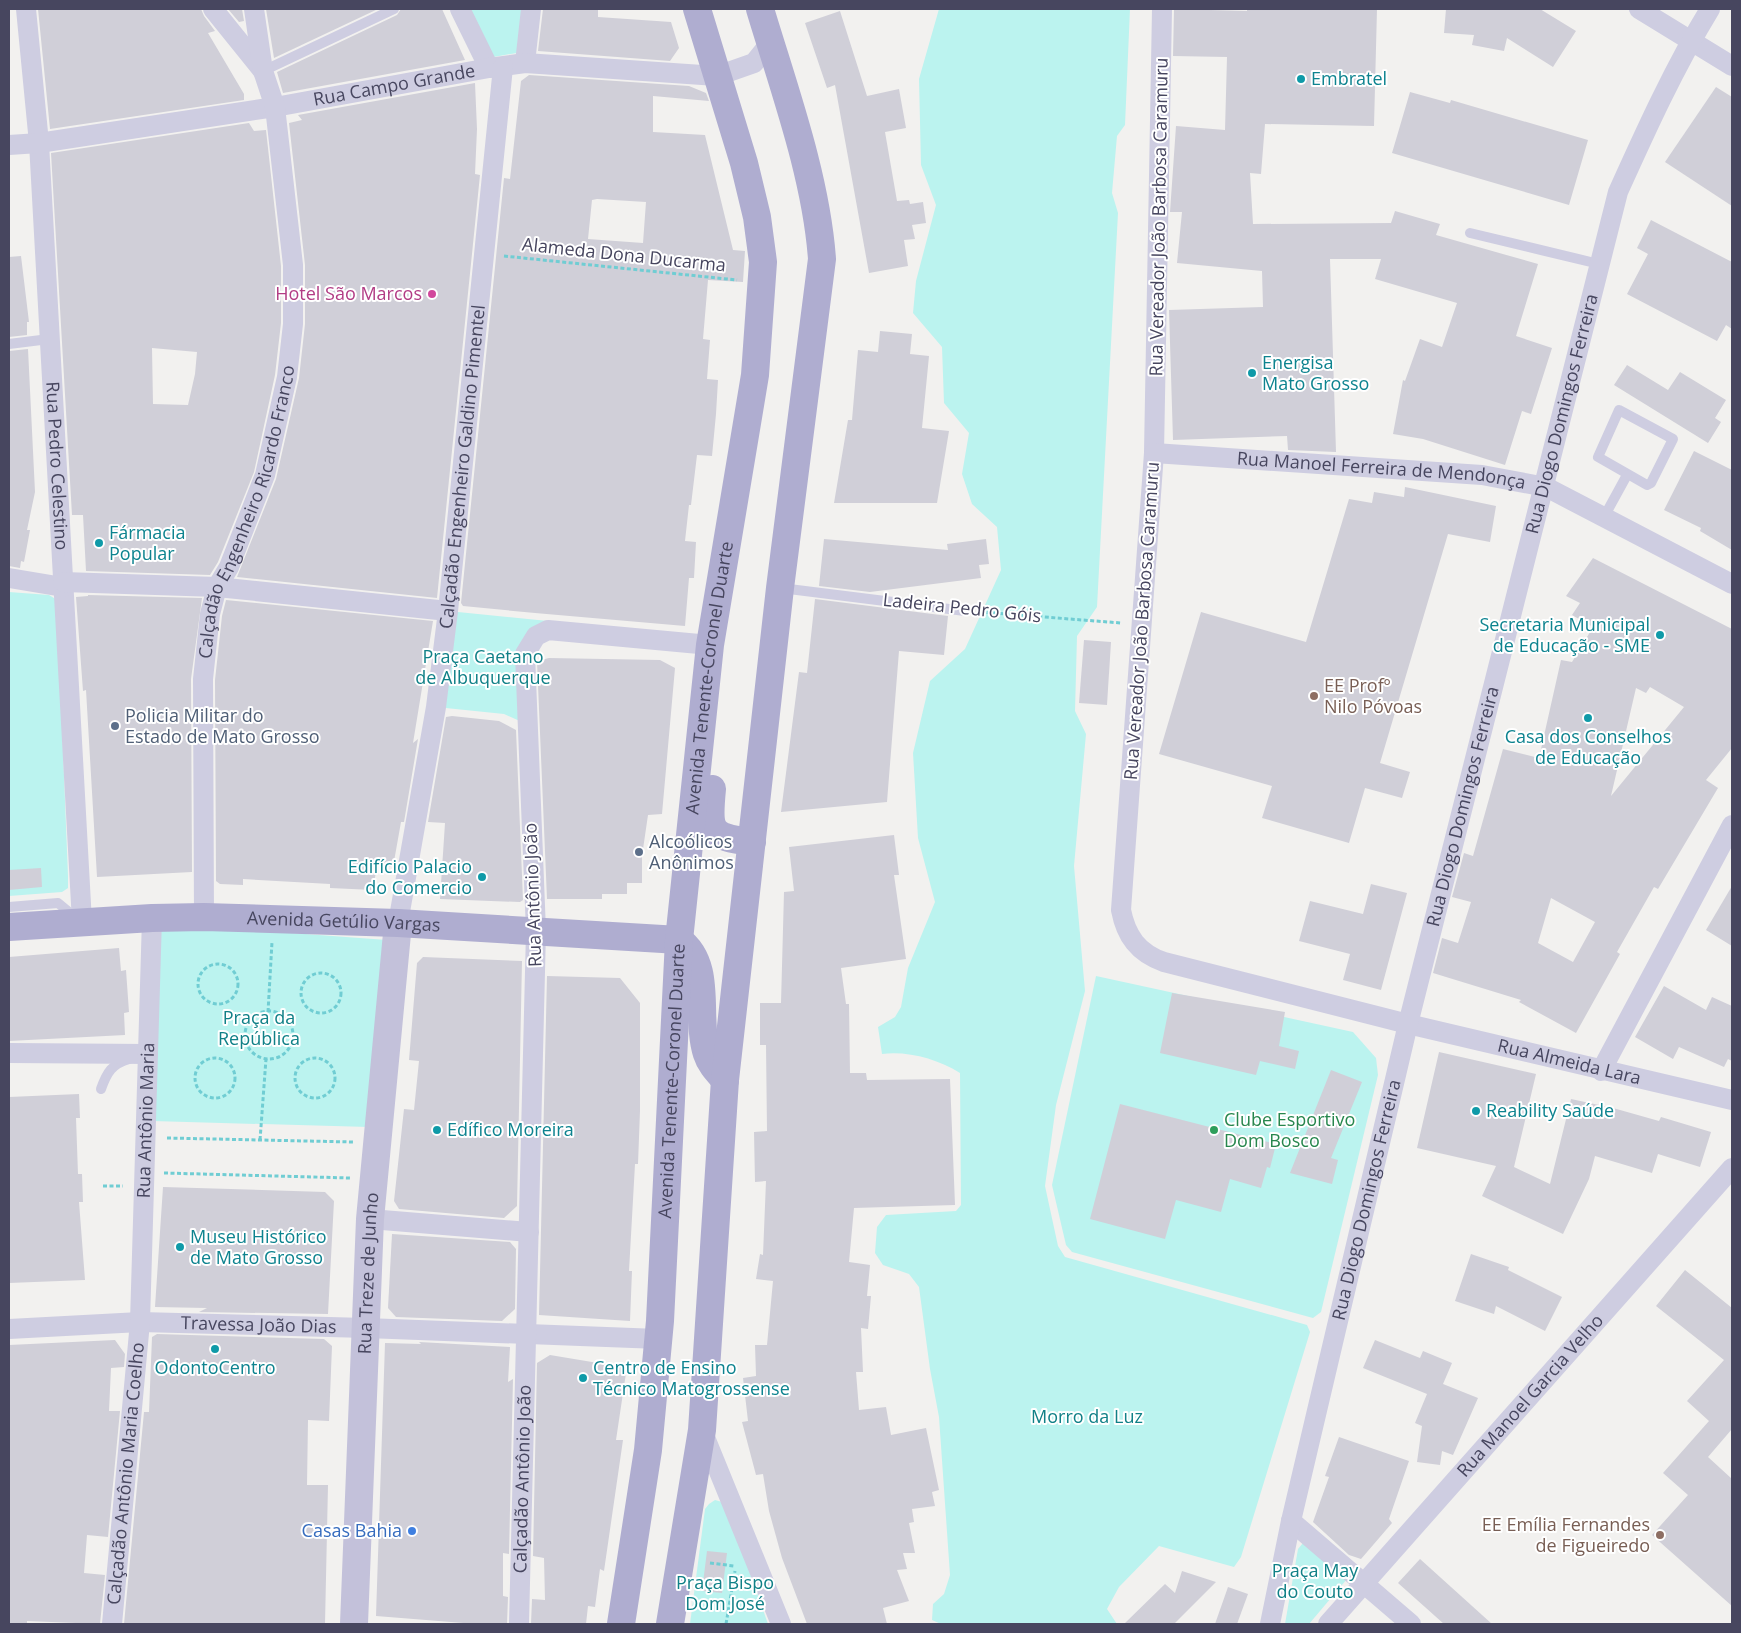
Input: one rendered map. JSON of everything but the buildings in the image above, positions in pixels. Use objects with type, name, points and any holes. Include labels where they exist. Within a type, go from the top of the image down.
[{"type":"main road","name":"Avenida Tenente-Coronel Duarte","points":[[621,1624],[648,1450],[659,1340],[679,940],[706,702],[710,646],[755,375],[763,262],[757,217],[744,163],[697,9]]},
{"type":"main road","points":[[670,1624],[702,1430],[725,1080],[780,588],[822,259],[819,222],[801,149],[760,9]]},
{"type":"main road","points":[[706,702],[715,726],[717,740],[709,817],[712,827],[723,837],[752,842]]},
{"type":"main road","name":"Avenida Getúlio Vargas","points":[[9,927],[152,918],[204,917],[398,923],[679,940]]},
{"type":"main road","points":[[679,940],[690,950],[697,964],[707,1056],[725,1080]]},
{"type":"street","name":"Rua Pedro Celestino","points":[[26,9],[39,143],[82,922]]},
{"type":"street","points":[[213,9],[263,71]]},
{"type":"street","points":[[254,9],[263,71]]},
{"type":"street","points":[[460,9],[496,67]]},
{"type":"street","points":[[525,63],[531,9]]},
{"type":"street","name":"Rua Vereador João Barbosa Caramuru","points":[[1162,9],[1154,453],[1144,624],[1121,910],[1124,924],[1137,948],[1150,957],[1164,962],[1408,1024]]},
{"type":"street","points":[[1639,9],[1732,66]]},
{"type":"street","name":"Rua Diogo Domingos Ferreira","points":[[1270,1624],[1291,1521],[1408,1024],[1546,487],[1618,192],[1651,118],[1690,42],[1710,9]]},
{"type":"street","name":"Rua Campo Grande","points":[[9,145],[39,143],[275,108],[525,63],[718,76],[754,63],[770,43]]},
{"type":"street","name":"Calçadão Engenheiro Galdino Pimentel","points":[[398,923],[436,708],[448,611],[484,254],[496,67]]},
{"type":"street","name":"Calçadão Engenheiro Ricardo Franco","points":[[204,917],[203,679],[210,614],[217,587],[229,567],[264,475],[287,377],[293,324],[293,265],[275,108],[263,71]]},
{"type":"street","name":"Rua Manoel Ferreira de Mendonça","points":[[1154,453],[1482,475],[1546,487],[1732,584]]},
{"type":"street","points":[[9,578],[63,584],[217,587],[448,611]]},
{"type":"street","name":"Rua Antônio João","points":[[526,1334],[536,931],[525,654],[531,641],[541,632],[560,630],[710,646]]},
{"type":"street","points":[[1601,1071],[1732,825]]},
{"type":"street","name":"Rua Antônio Maria","points":[[140,1322],[152,918]]},
{"type":"street","name":"Rua Treze de Junho","points":[[354,1624],[370,1219],[398,923]]},
{"type":"street","name":"Rua Almeida Lara","points":[[1408,1024],[1601,1071],[1732,1100]]},
{"type":"street","points":[[9,1053],[148,1054]]},
{"type":"street","name":"Rua Manoel Garcia Velho","points":[[1328,1624],[1732,1168]]},
{"type":"street","points":[[370,1219],[530,1232]]},
{"type":"street","name":"Travessa João Dias","points":[[9,1329],[140,1322],[366,1328],[659,1340]]},
{"type":"street","name":"Calçadão Antônio Maria Coelho","points":[[112,1624],[140,1322]]},
{"type":"street","name":"Calçadão Antônio João","points":[[519,1624],[526,1334]]},
{"type":"street","points":[[702,1430],[781,1624]]},
{"type":"street","points":[[1291,1521],[1411,1624]]},
{"type":"lane","points":[[263,71],[394,9]]},
{"type":"lane","points":[[1470,233],[1599,264]]},
{"type":"lane","points":[[9,344],[49,339]]},
{"type":"lane","points":[[1619,410],[1673,440],[1651,483],[1647,485],[1627,475],[1598,457],[1619,410]]},
{"type":"lane","points":[[1604,517],[1627,475]]},
{"type":"lane","name":"Ladeira Pedro Góis","points":[[780,588],[965,611]]},
{"type":"lane","points":[[9,907],[58,903],[82,922]]},
{"type":"lane","points":[[101,1089],[109,1070],[114,1065],[148,1054]]},
{"type":"path","name":"Alameda Dona Ducarma","points":[[484,254],[762,282]]},
{"type":"path","name":"Ladeira Pedro Góis","points":[[965,611],[1144,624]]},
{"type":"path","points":[[268,1012],[272,939]]},
{"type":"path","points":[[222,964],[233,970],[238,982],[234,997],[218,1004],[206,1000],[199,989],[198,982],[203,970],[209,966],[222,964]]},
{"type":"path","points":[[324,973],[335,978],[338,982],[340,998],[333,1009],[328,1012],[314,1012],[302,1000],[302,985],[311,976],[324,973]]},
{"type":"path","points":[[268,1012],[283,1016],[292,1029],[293,1038],[286,1052],[273,1059],[266,1059],[258,1057],[248,1046],[246,1032],[253,1018],[268,1012]]},
{"type":"path","points":[[212,1058],[224,1061],[233,1070],[235,1083],[227,1094],[221,1097],[208,1097],[198,1090],[195,1077],[196,1070],[200,1065],[212,1058]]},
{"type":"path","points":[[311,1058],[324,1060],[333,1070],[334,1082],[327,1094],[321,1097],[308,1097],[298,1089],[295,1076],[296,1070],[300,1064],[311,1058]]},
{"type":"path","points":[[260,1140],[266,1059]]},
{"type":"path","points":[[166,1138],[361,1142]]},
{"type":"path","points":[[155,1173],[358,1178]]},
{"type":"path","points":[[103,1186],[126,1186]]},
{"type":"path","points":[[726,1624],[736,1566],[734,1558]]},
{"type":"green space","points":[[464,9],[528,9],[522,52],[488,58]]},
{"type":"green space","name":"Morro da Luz","points":[[939,9],[1130,9],[1125,125],[1117,136],[1112,193],[1118,213],[1097,607],[1077,636],[1075,711],[1086,734],[1074,866],[1085,991],[1056,1105],[1045,1186],[1058,1246],[1065,1257],[1307,1325],[1310,1332],[1241,1557],[1234,1567],[1159,1546],[1119,1587],[1107,1609],[1117,1624],[941,1624],[932,1620],[933,1604],[944,1594],[950,1575],[939,1417],[930,1369],[919,1287],[909,1274],[883,1265],[875,1253],[877,1227],[886,1215],[956,1211],[961,1205],[960,1073],[923,1057],[892,1053],[882,1054],[878,1027],[895,1017],[901,1007],[908,968],[935,902],[918,838],[913,753],[930,681],[965,649],[1001,570],[997,527],[972,504],[962,474],[969,433],[944,403],[942,347],[913,313],[916,281],[936,205],[921,165],[919,79]]},
{"type":"green space","points":[[9,592],[49,595],[57,600],[68,876],[68,888],[62,892],[9,896]]},
{"type":"green space","name":"Praça Caetano de Albuquerque","points":[[448,611],[548,621],[536,636],[522,722],[504,714],[436,707]]},
{"type":"green space","name":"Praça da República","points":[[158,923],[387,940],[369,1127],[152,1121]]},
{"type":"green space","name":"Clube Esportivo Dom Bosco","points":[[1096,976],[1353,1032],[1376,1058],[1378,1075],[1321,1312],[1313,1318],[1072,1252],[1066,1245],[1052,1185]]},
{"type":"green space","name":"Praça Bispo Dom José","points":[[715,1500],[722,1502],[727,1508],[768,1624],[690,1624],[705,1509]]},
{"type":"green space","name":"Praça May do Couto","points":[[1303,1543],[1347,1579],[1309,1624],[1285,1624],[1298,1549]]},
{"type":"place","name":"Embratel","points":[[1301,79]]},
{"type":"place","name":"Hotel São Marcos","points":[[432,294]]},
{"type":"place","name":"Energisa Mato Grosso","points":[[1252,373]]},
{"type":"place","name":"Fármacia Popular","points":[[99,543]]},
{"type":"place","name":"Secretaria Municipal de Educação - SME","points":[[1660,635]]},
{"type":"place","name":"EE Profº Nilo Póvoas","points":[[1314,696]]},
{"type":"place","name":"Casa dos Conselhos de Educação","points":[[1588,718]]},
{"type":"place","name":"Policia Militar do Estado de Mato Grosso","points":[[115,726]]},
{"type":"place","name":"Alcoólicos Anônimos","points":[[639,852]]},
{"type":"place","name":"Edifício Palacio do Comercio","points":[[482,877]]},
{"type":"place","name":"Reability Saúde","points":[[1476,1111]]},
{"type":"place","name":"Edífico Moreira","points":[[437,1130]]},
{"type":"place","name":"Clube Esportivo Dom Bosco","points":[[1214,1130]]},
{"type":"place","name":"Museu Histórico de Mato Grosso","points":[[180,1247]]},
{"type":"place","name":"OdontoCentro","points":[[215,1349]]},
{"type":"place","name":"Centro de Ensino Técnico Matogrossense","points":[[583,1378]]},
{"type":"place","name":"Casas Bahia","points":[[412,1531]]},
{"type":"place","name":"EE Emília Fernandes de Figueiredo","points":[[1660,1535]]}]
